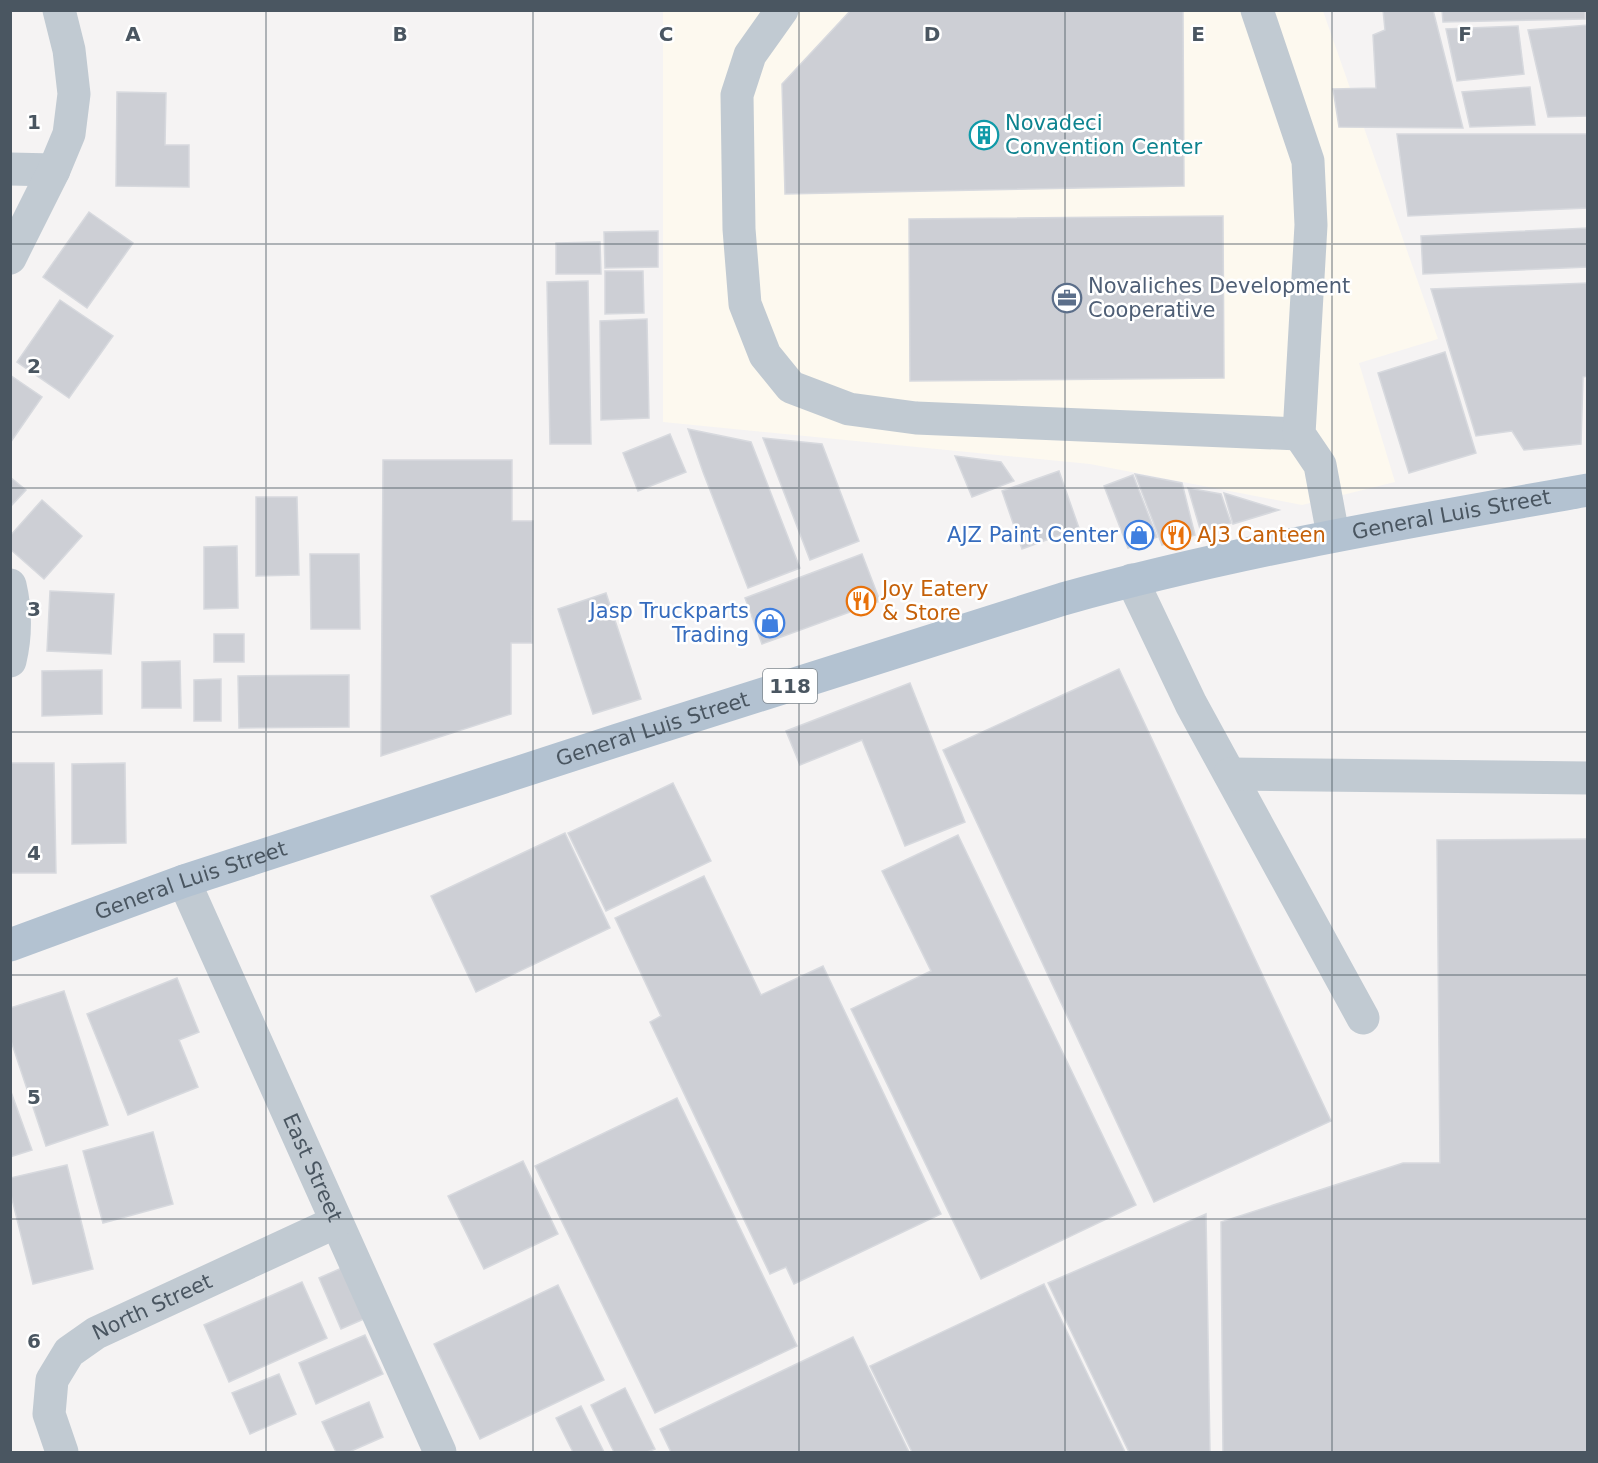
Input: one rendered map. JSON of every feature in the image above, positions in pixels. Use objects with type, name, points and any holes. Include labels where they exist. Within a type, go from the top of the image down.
[{"type":"main road","name":"General Luis Street","points":[[10,945],[184,881],[1027,610],[1132,580],[1333,536],[1587,490]]},
{"type":"street","points":[[10,258],[54,170],[69,134],[74,94],[69,50],[59,10]]},
{"type":"street","points":[[782,10],[750,55],[737,95],[739,229],[745,304],[765,355],[791,387],[849,409],[916,418],[1299,434]]},
{"type":"street","points":[[1257,10],[1308,161],[1311,225],[1299,434],[1320,465],[1333,536]]},
{"type":"street","points":[[10,169],[54,170]]},
{"type":"street","points":[[1132,580],[1191,704],[1363,1018]]},
{"type":"street","points":[[10,585],[15,614],[15,642],[10,661]]},
{"type":"street","points":[[1230,774],[1587,778]]},
{"type":"street","name":"East Street","points":[[184,881],[440,1452]]},
{"type":"street","name":"North Street","points":[[62,1452],[50,1414],[52,1380],[69,1352],[96,1333],[336,1222]]},
{"type":"shaded area","points":[[663,11],[1323,11],[1438,339],[1359,363],[1395,482],[1302,505],[1090,464],[663,422]]},
{"type":"building","name":"Novadeci Convention Center","points":[[851,10],[1183,10],[1184,186],[785,194],[782,84]]},
{"type":"building","points":[[1383,10],[1433,10],[1463,128],[1339,127],[1333,89],[1376,88],[1373,35],[1385,30]]},
{"type":"building","points":[[1442,10],[1585,10],[1585,19],[1443,22]]},
{"type":"building","points":[[1588,25],[1588,116],[1548,117],[1528,30]]},
{"type":"building","points":[[1518,26],[1524,74],[1457,81],[1446,29]]},
{"type":"building","points":[[1530,87],[1535,125],[1470,127],[1462,92]]},
{"type":"building","points":[[117,92],[166,93],[165,145],[189,145],[189,187],[116,186]]},
{"type":"building","points":[[1397,134],[1588,134],[1588,208],[1408,216]]},
{"type":"building","points":[[89,212],[133,243],[87,308],[43,277]]},
{"type":"building","name":"Novaliches Development Cooperative","points":[[1223,216],[1224,378],[910,381],[909,219]]},
{"type":"building","points":[[1588,228],[1588,267],[1423,274],[1421,236]]},
{"type":"building","points":[[658,231],[658,267],[605,268],[604,232]]},
{"type":"building","points":[[600,242],[601,274],[556,274],[556,243]]},
{"type":"building","points":[[605,271],[643,271],[644,313],[605,314]]},
{"type":"building","points":[[588,281],[591,444],[550,444],[547,282]]},
{"type":"building","points":[[1588,283],[1588,376],[1583,377],[1581,444],[1524,450],[1512,431],[1476,436],[1431,289]]},
{"type":"building","points":[[60,300],[113,336],[69,398],[17,362]]},
{"type":"building","points":[[647,319],[649,418],[601,420],[600,321]]},
{"type":"building","points":[[1445,352],[1476,453],[1409,473],[1378,373]]},
{"type":"building","points":[[10,375],[42,397],[10,443]]},
{"type":"building","points":[[688,429],[751,442],[800,568],[748,588]]},
{"type":"building","points":[[670,434],[686,472],[638,491],[623,453]]},
{"type":"building","points":[[763,438],[822,444],[859,541],[810,560]]},
{"type":"building","points":[[955,456],[1001,462],[1014,481],[972,497]]},
{"type":"building","points":[[383,460],[512,460],[512,521],[533,521],[532,643],[511,643],[511,714],[381,756]]},
{"type":"building","points":[[1059,471],[1079,528],[1022,549],[1002,491]]},
{"type":"building","points":[[1135,474],[1182,483],[1195,535],[1162,545]]},
{"type":"building","points":[[1133,475],[1157,537],[1128,548],[1104,486]]},
{"type":"building","points":[[10,477],[26,490],[10,507]]},
{"type":"building","points":[[1188,488],[1221,494],[1231,523],[1201,532]]},
{"type":"building","points":[[1224,493],[1279,510],[1233,524]]},
{"type":"building","points":[[256,497],[297,497],[299,575],[256,576]]},
{"type":"building","points":[[42,500],[82,536],[44,579],[10,549],[10,536]]},
{"type":"building","points":[[237,546],[238,608],[204,609],[204,547]]},
{"type":"building","points":[[310,554],[359,554],[360,629],[311,629]]},
{"type":"building","points":[[862,554],[880,601],[762,644],[745,598]]},
{"type":"building","points":[[50,591],[114,594],[111,654],[47,651]]},
{"type":"building","points":[[606,593],[641,699],[593,714],[558,609]]},
{"type":"building","points":[[214,634],[244,634],[244,662],[214,662]]},
{"type":"building","points":[[180,661],[181,708],[142,708],[142,662]]},
{"type":"building","points":[[1119,669],[1331,1121],[1154,1202],[943,750]]},
{"type":"building","points":[[102,670],[102,714],[42,716],[42,671]]},
{"type":"building","points":[[349,675],[349,727],[239,728],[238,676]]},
{"type":"building","points":[[221,679],[221,721],[194,721],[194,680]]},
{"type":"building","points":[[910,683],[965,822],[905,846],[862,740],[800,765],[786,731]]},
{"type":"building","points":[[10,763],[54,763],[56,873],[10,873]]},
{"type":"building","points":[[125,763],[126,843],[72,844],[72,764]]},
{"type":"building","points":[[673,783],[711,861],[606,911],[568,833]]},
{"type":"building","points":[[565,833],[610,928],[476,992],[431,896]]},
{"type":"building","points":[[958,835],[1136,1205],[981,1279],[851,1009],[931,971],[882,871]]},
{"type":"building","points":[[1588,839],[1588,1452],[1223,1452],[1221,1222],[1403,1163],[1440,1163],[1437,840]]},
{"type":"building","points":[[704,876],[761,995],[823,966],[941,1214],[794,1284],[786,1267],[770,1274],[650,1022],[661,1016],[615,918]]},
{"type":"building","points":[[177,978],[199,1032],[179,1040],[198,1087],[128,1115],[87,1014]]},
{"type":"building","points":[[64,991],[108,1125],[46,1146],[10,1038],[10,1008]]},
{"type":"building","points":[[10,1089],[32,1150],[10,1157]]},
{"type":"building","points":[[677,1098],[797,1346],[655,1413],[535,1166]]},
{"type":"building","points":[[153,1132],[173,1204],[103,1223],[83,1151]]},
{"type":"building","points":[[523,1161],[558,1234],[484,1269],[448,1196]]},
{"type":"building","points":[[67,1165],[93,1269],[33,1284],[10,1191],[10,1178]]},
{"type":"building","points":[[1206,1214],[1210,1452],[1129,1452],[1048,1283]]},
{"type":"building","points":[[344,1267],[366,1318],[341,1329],[319,1278]]},
{"type":"building","points":[[302,1282],[327,1338],[229,1382],[204,1325]]},
{"type":"building","points":[[1044,1284],[1125,1452],[912,1452],[870,1366]]},
{"type":"building","points":[[558,1285],[604,1380],[480,1439],[434,1344]]},
{"type":"building","points":[[365,1335],[383,1374],[316,1404],[299,1363]]},
{"type":"building","points":[[853,1337],[909,1452],[671,1452],[660,1429]]},
{"type":"building","points":[[279,1374],[296,1414],[250,1434],[232,1393]]},
{"type":"building","points":[[625,1388],[655,1449],[647,1452],[614,1452],[591,1405]]},
{"type":"building","points":[[369,1402],[383,1437],[349,1452],[336,1452],[322,1422]]},
{"type":"building","points":[[581,1406],[604,1452],[573,1452],[556,1418]]},
{"type":"place","name":"Novadeci Convention Center","points":[[984,135]]},
{"type":"place","name":"Novaliches Development Cooperative","points":[[1067,298]]},
{"type":"place","name":"AJZ Paint Center","points":[[1139,535]]},
{"type":"place","name":"AJ3 Canteen","points":[[1176,535]]},
{"type":"place","name":"Joy Eatery & Store","points":[[861,601]]},
{"type":"place","name":"Jasp Truckparts Trading","points":[[770,623]]}]
